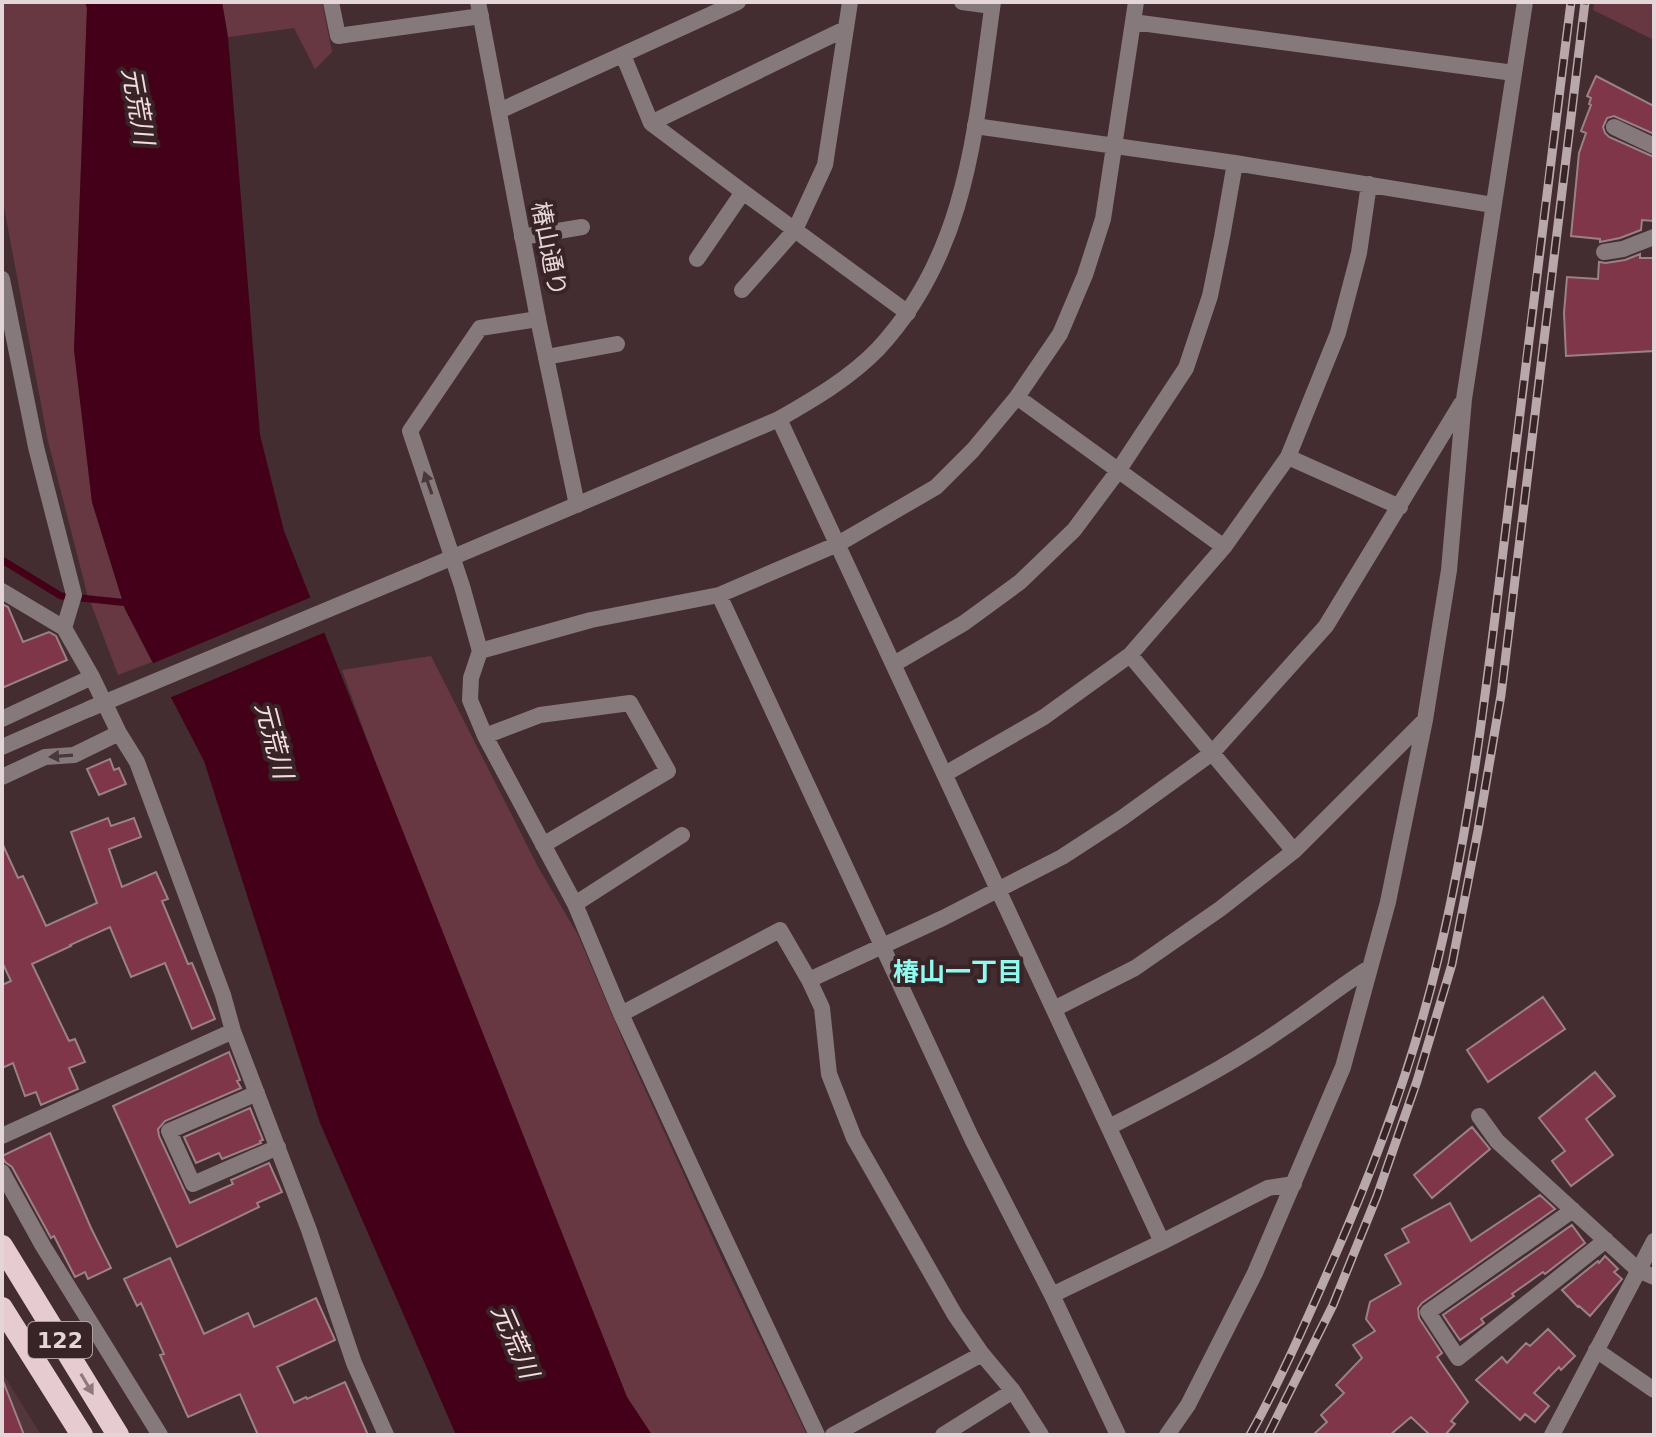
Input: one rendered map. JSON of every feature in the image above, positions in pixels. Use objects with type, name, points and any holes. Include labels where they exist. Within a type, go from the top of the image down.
[{"type":"highway","name":"122","points":[[2,1246],[118,1435]]},
{"type":"highway","name":"122","points":[[2,1308],[82,1435]]},
{"type":"street","points":[[331,2],[338,36],[480,9]]},
{"type":"street","points":[[499,111],[738,2]]},
{"type":"street","points":[[742,290],[795,230],[825,165],[850,2]]},
{"type":"street","points":[[2,747],[779,419],[847,376],[877,350],[908,313],[927,284],[957,213],[975,126],[993,4],[962,2]]},
{"type":"street","points":[[480,651],[591,620],[719,595],[838,544],[936,487],[973,450],[1017,397],[1060,334],[1085,275],[1103,219],[1136,2]]},
{"type":"street","points":[[1167,1435],[1188,1405],[1249,1286],[1343,1067],[1388,902],[1425,720],[1449,570],[1464,399],[1525,2]]},
{"type":"street","name":"椿山通り","points":[[480,9],[538,319],[577,505]]},
{"type":"street","points":[[1133,22],[1514,73]]},
{"type":"street","points":[[651,123],[845,29]]},
{"type":"street","points":[[623,55],[651,123],[908,313]]},
{"type":"street","points":[[975,126],[1235,163],[1493,205]]},
{"type":"street","points":[[1614,127],[1654,146]]},
{"type":"street","points":[[894,664],[964,623],[1020,582],[1074,530],[1118,471],[1186,368],[1210,296],[1235,163]]},
{"type":"street","points":[[945,774],[1044,717],[1130,655],[1224,547],[1288,457],[1338,333],[1359,253],[1369,184]]},
{"type":"street","points":[[697,259],[743,192]]},
{"type":"street","points":[[522,237],[582,227]]},
{"type":"street","points":[[1604,252],[1623,249],[1654,237]]},
{"type":"street","points":[[2,279],[7,339],[74,595],[64,628]]},
{"type":"street","points":[[538,319],[480,328],[410,431],[453,557],[480,651],[471,678],[470,700],[485,736],[575,904],[621,1014],[817,1435]]},
{"type":"street","points":[[546,357],[617,344]]},
{"type":"street","points":[[1017,397],[1224,547]]},
{"type":"street","points":[[809,980],[943,918],[1062,857],[1212,753],[1326,626],[1464,399]]},
{"type":"street","points":[[779,419],[1162,1242]]},
{"type":"street","points":[[1288,457],[1400,507]]},
{"type":"street","points":[[2,591],[64,628],[137,762],[223,995],[233,1031],[309,1230],[354,1363],[386,1435]]},
{"type":"street","points":[[719,595],[972,1139],[1052,1295],[1118,1435]]},
{"type":"street","points":[[1130,655],[1294,851]]},
{"type":"street","points":[[2,719],[92,677]]},
{"type":"street","points":[[485,736],[540,715],[630,703],[668,771],[543,845]]},
{"type":"street","points":[[1054,1009],[1135,968],[1220,909],[1294,851],[1425,720]]},
{"type":"street","points":[[2,777],[45,757],[74,755],[119,733]]},
{"type":"street","points":[[575,904],[682,835]]},
{"type":"street","points":[[621,1014],[780,930],[822,1008],[829,1074],[854,1138],[955,1315],[1013,1391],[1041,1435]]},
{"type":"street","points":[[1109,1127],[1203,1079],[1282,1030],[1369,968]]},
{"type":"street","points":[[2,1136],[233,1031]]},
{"type":"street","points":[[257,1093],[169,1131],[193,1184],[278,1147]]},
{"type":"street","points":[[1479,1116],[1497,1141],[1638,1270],[1654,1277]]},
{"type":"street","points":[[2,1172],[43,1246],[160,1435]]},
{"type":"street","points":[[1052,1295],[1268,1188],[1294,1184]]},
{"type":"street","points":[[1573,1210],[1428,1312],[1458,1358],[1606,1240]]},
{"type":"street","points":[[1552,1435],[1654,1241]]},
{"type":"street","points":[[1596,1350],[1654,1390]]},
{"type":"street","points":[[833,1435],[982,1354]]},
{"type":"street","points":[[943,1435],[1013,1391]]},
{"type":"shaded area","points":[[2,2],[85,2],[87,8],[74,350],[92,502],[125,609],[152,662],[118,675],[87,593],[48,441],[2,197]]},
{"type":"shaded area","points":[[222,2],[322,2],[332,52],[315,69],[294,28],[228,37]]},
{"type":"shaded area","points":[[1594,2],[1654,2],[1654,40],[1593,10]]},
{"type":"shaded area","points":[[431,656],[538,867],[578,935],[724,1263],[807,1435],[652,1435],[627,1397],[412,863],[342,670]]},
{"type":"shaded area","points":[[2,1372],[41,1435],[2,1435]]},
{"type":"water","name":"元荒川","points":[[85,2],[222,2],[228,37],[260,435],[284,531],[627,1397],[652,1435],[456,1435],[320,1123],[204,761],[125,609],[92,502],[74,350]]},
{"type":"pier","points":[[314,596],[328,631],[167,699],[149,665]]},
{"type":"building","points":[[1596,76],[1654,106],[1654,134],[1614,116],[1607,118],[1603,127],[1609,137],[1654,157],[1654,221],[1642,220],[1641,230],[1600,242],[1600,239],[1571,236],[1579,153],[1586,133],[1581,131],[1591,105],[1591,98],[1587,96]]},
{"type":"building","points":[[1640,254],[1640,258],[1654,258],[1654,351],[1566,356],[1564,313],[1567,277],[1598,279],[1599,262],[1625,260]]},
{"type":"building","points":[[2,604],[8,607],[23,642],[49,632],[56,636],[67,660],[2,688]]},
{"type":"building","points":[[110,759],[114,770],[119,768],[126,784],[99,795],[87,769]]},
{"type":"building","points":[[108,818],[111,826],[134,818],[141,837],[109,849],[122,887],[156,872],[168,899],[162,901],[215,1019],[192,1029],[165,963],[131,977],[110,927],[70,945],[32,964],[69,1041],[75,1039],[85,1062],[69,1068],[78,1089],[41,1105],[36,1092],[25,1096],[13,1063],[2,1068],[2,985],[11,981],[2,962],[2,843],[18,878],[23,876],[46,926],[97,903],[71,832]]},
{"type":"building","points":[[1543,997],[1565,1029],[1488,1082],[1467,1050]]},
{"type":"building","points":[[229,1052],[241,1088],[165,1121],[158,1129],[159,1136],[190,1203],[233,1184],[231,1180],[269,1163],[282,1192],[257,1203],[259,1207],[177,1247],[113,1106]]},
{"type":"building","points":[[1595,1072],[1615,1096],[1586,1119],[1613,1155],[1571,1186],[1552,1161],[1565,1151],[1539,1118]]},
{"type":"building","points":[[250,1108],[263,1140],[261,1143],[222,1159],[219,1153],[196,1163],[184,1137]]},
{"type":"building","points":[[1472,1127],[1490,1149],[1432,1198],[1414,1175]]},
{"type":"building","points":[[50,1133],[111,1268],[88,1279],[85,1272],[75,1277],[54,1236],[51,1238],[12,1167],[2,1156]]},
{"type":"building","points":[[1540,1195],[1555,1209],[1418,1308],[1419,1318],[1442,1353],[1437,1357],[1468,1402],[1451,1421],[1455,1424],[1445,1435],[1430,1435],[1411,1417],[1390,1435],[1313,1435],[1327,1422],[1321,1415],[1344,1393],[1336,1385],[1362,1358],[1353,1345],[1375,1331],[1366,1319],[1370,1302],[1401,1284],[1385,1255],[1409,1242],[1402,1229],[1450,1203],[1471,1241]]},
{"type":"building","points":[[1572,1225],[1585,1243],[1545,1274],[1543,1272],[1512,1294],[1514,1296],[1481,1319],[1484,1323],[1460,1340],[1443,1315]]},
{"type":"building","points":[[1605,1256],[1618,1269],[1614,1272],[1622,1279],[1590,1316],[1562,1290]]},
{"type":"building","points":[[170,1258],[204,1334],[248,1313],[254,1327],[316,1298],[335,1340],[277,1367],[294,1403],[345,1382],[368,1435],[258,1435],[240,1394],[188,1417],[141,1303],[137,1306],[124,1279]]},
{"type":"building","points":[[1548,1329],[1575,1356],[1561,1370],[1559,1367],[1534,1393],[1549,1406],[1535,1422],[1525,1414],[1520,1420],[1476,1380],[1502,1357],[1507,1363],[1526,1343],[1530,1346]]},
{"type":"building","points":[[3,1381],[24,1435],[2,1435]]},
{"type":"waterway","points":[[2,560],[61,596],[129,603]]},
{"type":"railway","points":[[1250,1435],[1302,1331],[1377,1154],[1417,1038],[1438,959],[1461,850],[1486,685],[1571,2]]},
{"type":"railway","points":[[1268,1435],[1333,1305],[1377,1196],[1417,1081],[1452,964],[1501,695],[1585,2]]},
{"type":"district","name":"椿山一丁目","points":[[958,972]]}]
